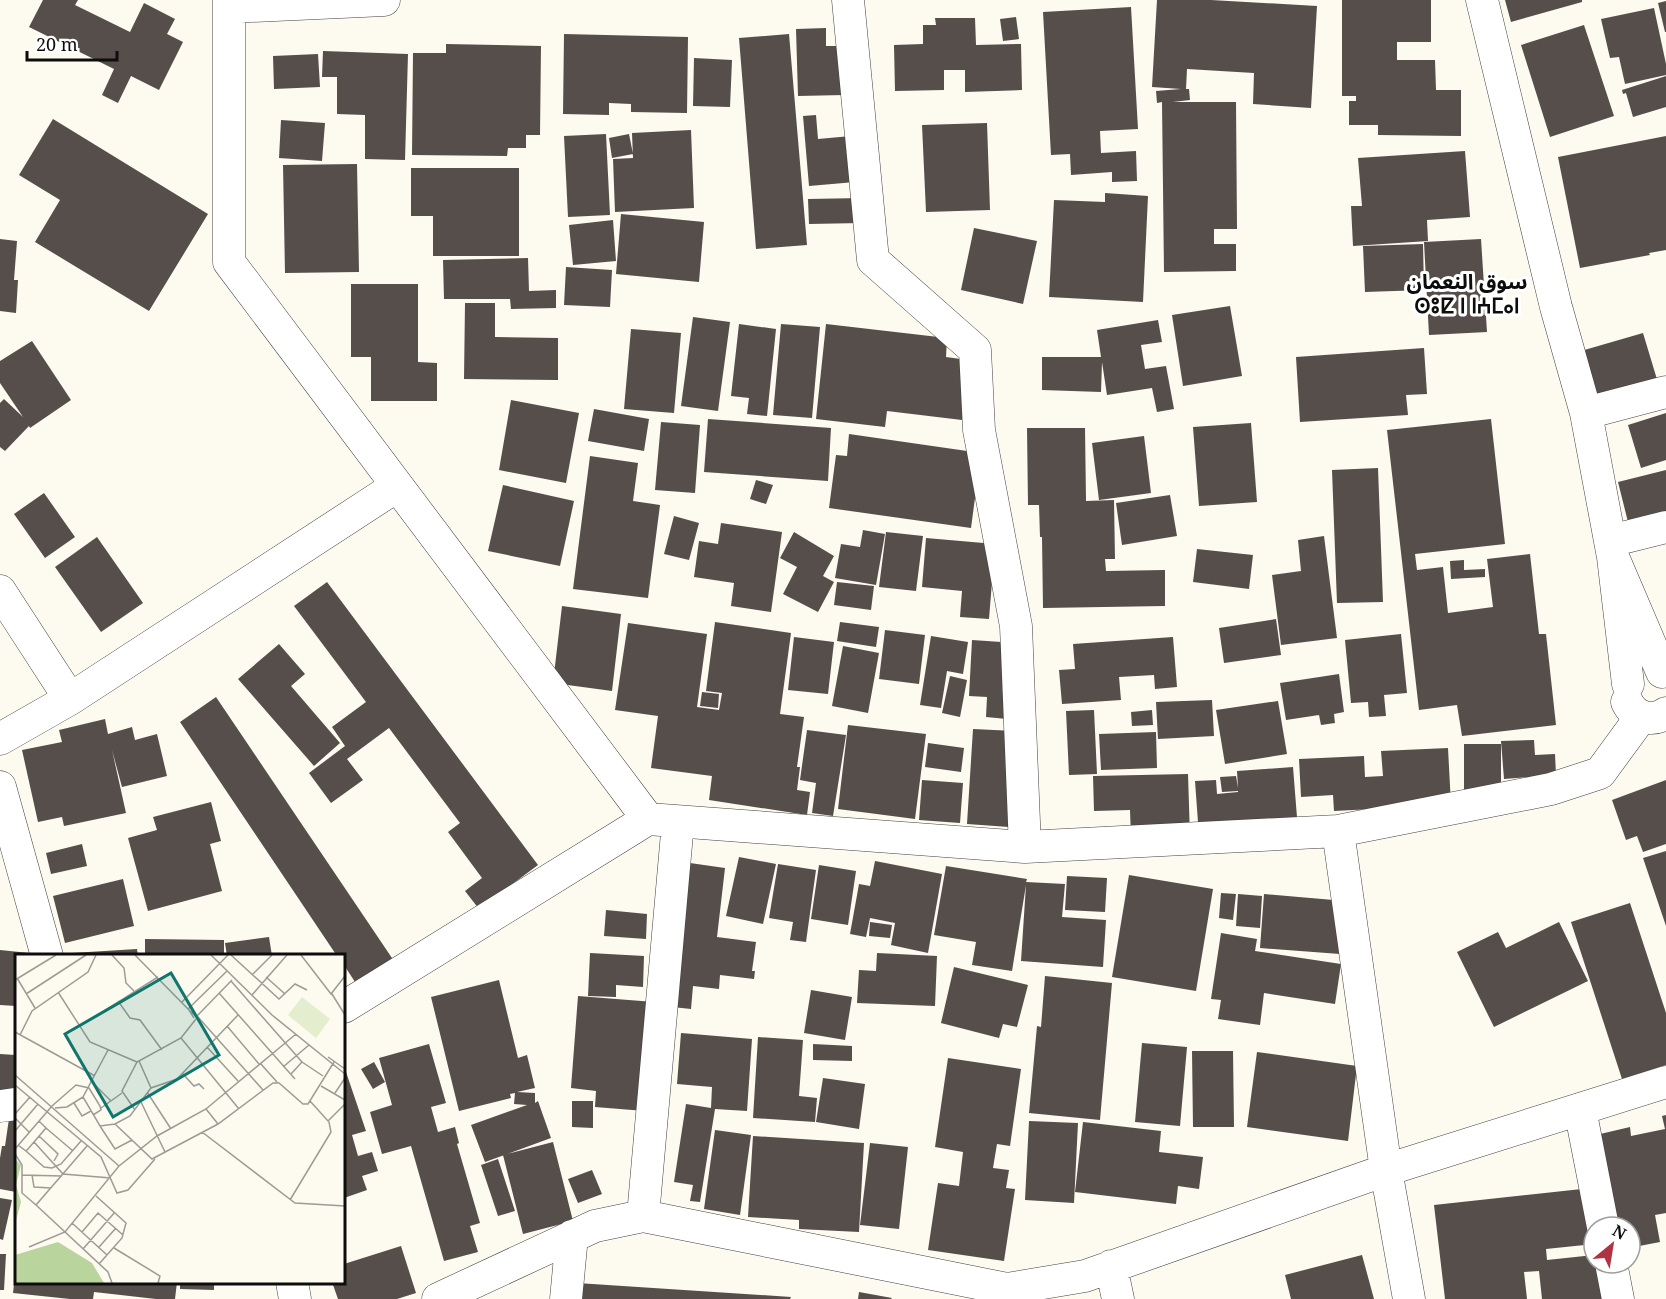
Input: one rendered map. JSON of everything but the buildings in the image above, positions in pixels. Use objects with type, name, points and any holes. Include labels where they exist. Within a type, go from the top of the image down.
[{"type":"street","points":[[384,0],[229,4],[229,262],[397,486],[663,820],[643,1216]]},
{"type":"street","points":[[848,0],[873,260],[975,350],[980,430],[1016,626],[1025,847]]},
{"type":"street","points":[[1482,0],[1556,307],[1586,413],[1611,549],[1628,684],[1626,692],[1628,705],[1633,712],[1653,715]]},
{"type":"street","points":[[1586,413],[1666,392]]},
{"type":"street","points":[[0,739],[70,699],[397,486]]},
{"type":"street","points":[[1611,549],[1666,527]]},
{"type":"street","points":[[1611,549],[1664,674]]},
{"type":"street","points":[[0,591],[70,699]]},
{"type":"street","points":[[1628,684],[1640,672],[1653,669],[1664,674]]},
{"type":"street","points":[[345,1006],[663,820],[1025,847],[1338,831],[1551,789],[1600,773],[1653,715]]},
{"type":"street","points":[[0,787],[45,954]]},
{"type":"street","points":[[1338,831],[1386,1170],[1409,1299]]},
{"type":"street","points":[[438,1299],[595,1226],[643,1216],[1007,1289],[1085,1276],[1386,1170],[1666,1082]]},
{"type":"street","points":[[0,1106],[15,1104]]},
{"type":"street","points":[[1580,1109],[1602,1215]]},
{"type":"street","points":[[566,1299],[572,1236]]},
{"type":"street","points":[[1111,1266],[1118,1299]]},
{"type":"street","points":[[1613,1275],[1618,1299]]},
{"type":"street","points":[[292,1284],[295,1299]]},
{"type":"district","name":"سوق النعمان ⵙⵓⵇ ⵏ ⵏⵄⵎⴰⵏ","points":[[1467,293]]}]
